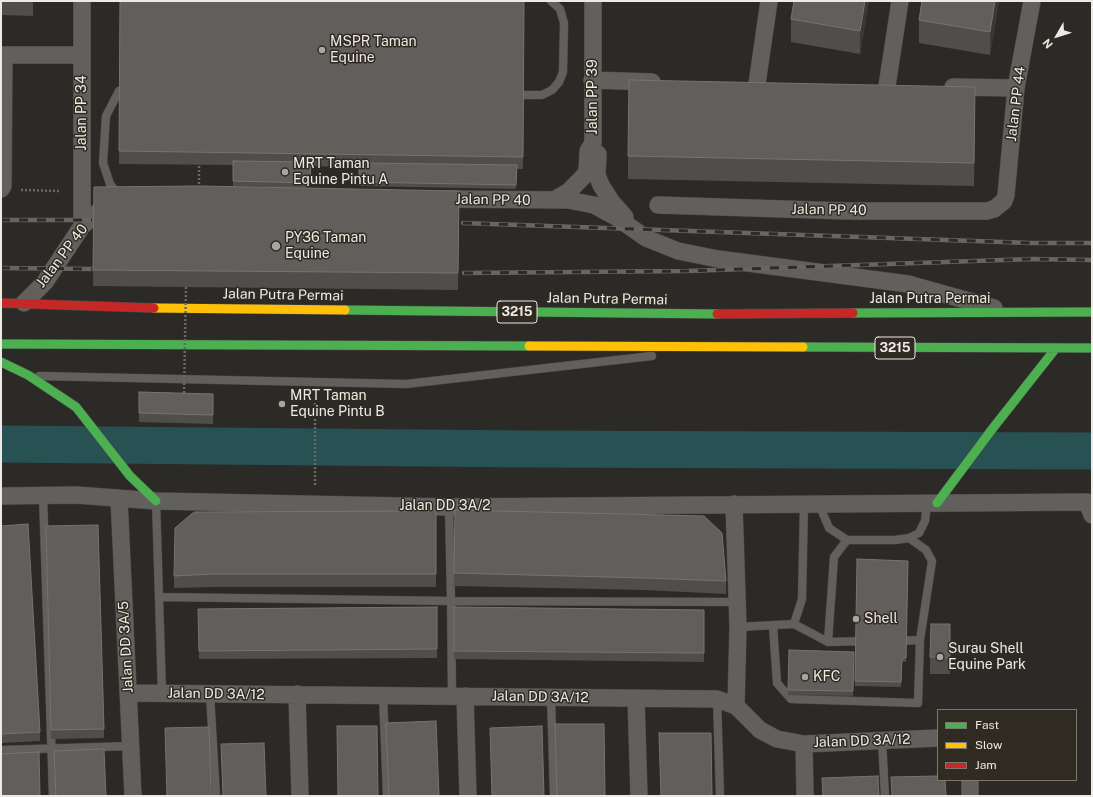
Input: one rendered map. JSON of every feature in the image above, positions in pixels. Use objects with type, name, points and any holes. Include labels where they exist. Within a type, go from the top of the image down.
[{"type":"main road","name":"Jalan Putra Permai","points":[[1,303],[117,308],[738,314],[1092,312]]},
{"type":"main road","name":"3215","points":[[1,344],[1092,348]]},
{"type":"main road","points":[[932,503],[953,481],[1056,348]]},
{"type":"main road","points":[[1,362],[28,375],[76,407],[130,476],[156,501]]},
{"type":"street","name":"Jalan PP 34","points":[[82,1],[82,226]]},
{"type":"street","name":"Jalan PP 39","points":[[554,200],[568,192],[583,177],[587,171],[588,151],[593,143],[593,1]]},
{"type":"street","points":[[757,84],[769,1]]},
{"type":"street","points":[[887,86],[900,1]]},
{"type":"street","name":"Jalan PP 44","points":[[999,206],[1004,201],[1006,195],[1016,88],[1032,1]]},
{"type":"street","points":[[1,189],[3,186],[2,55],[82,55]]},
{"type":"street","points":[[592,80],[671,82]]},
{"type":"street","points":[[940,87],[1016,88]]},
{"type":"street","points":[[593,143],[598,151],[597,175],[610,201],[646,238],[678,251],[718,260],[908,284],[1010,312]]},
{"type":"street","name":"Jalan PP 40","points":[[24,304],[45,282],[82,226],[98,212],[115,201],[134,196]]},
{"type":"street","name":"Jalan PP 40","points":[[417,199],[568,200],[594,205],[616,217],[646,238]]},
{"type":"street","name":"Jalan PP 40","points":[[658,205],[878,211],[987,212],[999,206]]},
{"type":"street","name":"Jalan DD 3A/2","points":[[1,496],[76,495],[156,501],[449,507],[1087,502],[1092,515]]},
{"type":"street","name":"Jalan DD 3A/5","points":[[119,498],[133,796]]},
{"type":"street","points":[[734,504],[738,627],[736,706]]},
{"type":"street","name":"Jalan DD 3A/12","points":[[128,693],[717,699],[736,706],[760,730],[777,739],[804,744],[937,738]]},
{"type":"street","points":[[297,694],[300,796]]},
{"type":"street","points":[[458,696],[468,796]]},
{"type":"street","points":[[636,698],[639,796]]},
{"type":"street","points":[[804,744],[806,796]]},
{"type":"street","points":[[970,781],[970,796]]},
{"type":"lane","points":[[523,95],[542,95],[552,90],[559,82],[563,72],[564,23],[560,9],[551,1]]},
{"type":"lane","points":[[119,91],[106,116],[103,163],[110,184],[116,192],[134,196]]},
{"type":"lane","points":[[28,375],[406,384],[734,347]]},
{"type":"lane","points":[[43,496],[53,796]]},
{"type":"lane","points":[[156,501],[162,693]]},
{"type":"lane","points":[[812,504],[829,528],[847,540],[909,538],[918,533],[925,522],[932,503]]},
{"type":"lane","points":[[794,624],[802,598],[812,504]]},
{"type":"lane","points":[[449,507],[451,601],[458,696]]},
{"type":"lane","points":[[774,626],[776,683],[791,698],[918,703],[920,640],[932,561],[926,550],[909,538]]},
{"type":"lane","points":[[828,642],[834,557],[847,540]]},
{"type":"lane","points":[[159,598],[737,602]]},
{"type":"lane","points":[[738,627],[794,624],[828,642],[874,641]]},
{"type":"lane","points":[[889,641],[920,640]]},
{"type":"lane","points":[[210,694],[216,796]]},
{"type":"lane","points":[[383,695],[387,796]]},
{"type":"lane","points":[[551,697],[554,796]]},
{"type":"lane","points":[[717,699],[720,796]]},
{"type":"lane","points":[[882,740],[885,796]]},
{"type":"lane","points":[[1,750],[131,746]]},
{"type":"path","points":[[199,160],[199,195]]},
{"type":"path","points":[[1,189],[59,191]]},
{"type":"path","points":[[184,404],[187,280]]},
{"type":"path","points":[[315,403],[316,466]]},
{"type":"building","name":"MSPR Taman Equine","points":[[120,1],[524,1],[523,157],[119,151]]},
{"type":"building","points":[[794,1],[865,1],[860,31],[791,19]]},
{"type":"building","points":[[922,1],[995,1],[990,32],[919,20]]},
{"type":"building","points":[[629,80],[975,87],[974,163],[628,156]]},
{"type":"building","points":[[233,161],[311,162],[310,183],[233,181]]},
{"type":"building","points":[[359,163],[517,165],[516,185],[359,182]]},
{"type":"building","name":"PY36 Taman Equine","points":[[199,186],[459,191],[458,273],[93,270],[94,187]]},
{"type":"building","points":[[139,392],[213,394],[213,415],[139,413]]},
{"type":"building","points":[[455,510],[704,516],[722,533],[726,581],[454,573]]},
{"type":"building","points":[[436,511],[436,574],[213,574],[174,576],[175,528],[194,512]]},
{"type":"building","points":[[28,524],[40,732],[1,734],[1,526]]},
{"type":"building","points":[[98,525],[104,729],[51,730],[46,526]]},
{"type":"building","points":[[857,559],[908,561],[906,658],[902,658],[901,682],[855,681]]},
{"type":"building","points":[[437,607],[437,649],[199,651],[198,609]]},
{"type":"building","points":[[454,607],[704,610],[704,653],[454,651]]},
{"type":"building","points":[[931,624],[950,624],[950,658],[930,657]]},
{"type":"building","points":[[789,650],[854,652],[853,691],[788,690]]},
{"type":"building","points":[[436,721],[439,796],[389,796],[386,723]]},
{"type":"building","points":[[555,724],[604,724],[605,796],[557,796]]},
{"type":"building","points":[[337,726],[377,726],[378,796],[338,796]]},
{"type":"building","points":[[542,726],[544,796],[492,796],[490,728]]},
{"type":"building","points":[[209,727],[211,796],[167,796],[165,728]]},
{"type":"building","points":[[659,733],[711,733],[712,796],[661,796]]},
{"type":"building","points":[[264,743],[266,796],[223,796],[221,744]]},
{"type":"building","points":[[104,749],[106,796],[56,796],[54,751]]},
{"type":"building","points":[[39,752],[40,796],[1,796],[1,754]]},
{"type":"building","points":[[878,776],[879,796],[823,796],[822,778]]},
{"type":"building","points":[[937,776],[937,781],[945,781],[946,796],[892,796],[891,777]]},
{"type":"waterway","points":[[1,444],[529,449],[1092,451]]},
{"type":"railway","points":[[1,220],[92,220]]},
{"type":"railway","points":[[463,223],[1031,243],[1092,243]]},
{"type":"railway","points":[[464,273],[687,271],[1032,259],[1092,260]]},
{"type":"railway","points":[[1,268],[93,269]]},
{"type":"traffic: fast","points":[[345,310],[717,314]]},
{"type":"traffic: fast","points":[[853,313],[1092,312]]},
{"type":"traffic: fast","points":[[1,344],[529,346]]},
{"type":"traffic: fast","points":[[803,347],[1092,348]]},
{"type":"traffic: fast","points":[[937,503],[993,428],[1056,348]]},
{"type":"traffic: fast","points":[[1,362],[28,375],[76,407],[130,476],[156,501]]},
{"type":"traffic: slow","points":[[154,308],[345,310]]},
{"type":"traffic: slow","points":[[529,346],[803,347]]},
{"type":"traffic: jam","points":[[1,303],[154,308]]},
{"type":"traffic: jam","points":[[717,314],[853,313]]},
{"type":"place","name":"MSPR Taman Equine","points":[[322,50]]},
{"type":"place","name":"MRT Taman Equine Pintu A","points":[[285,172]]},
{"type":"place","name":"PY36 Taman Equine","points":[[276,246]]},
{"type":"place","name":"MRT Taman Equine Pintu B","points":[[282,404]]},
{"type":"place","name":"Shell","points":[[856,619]]},
{"type":"place","name":"Surau Shell Equine Park","points":[[940,657]]},
{"type":"place","name":"KFC","points":[[805,677]]}]
